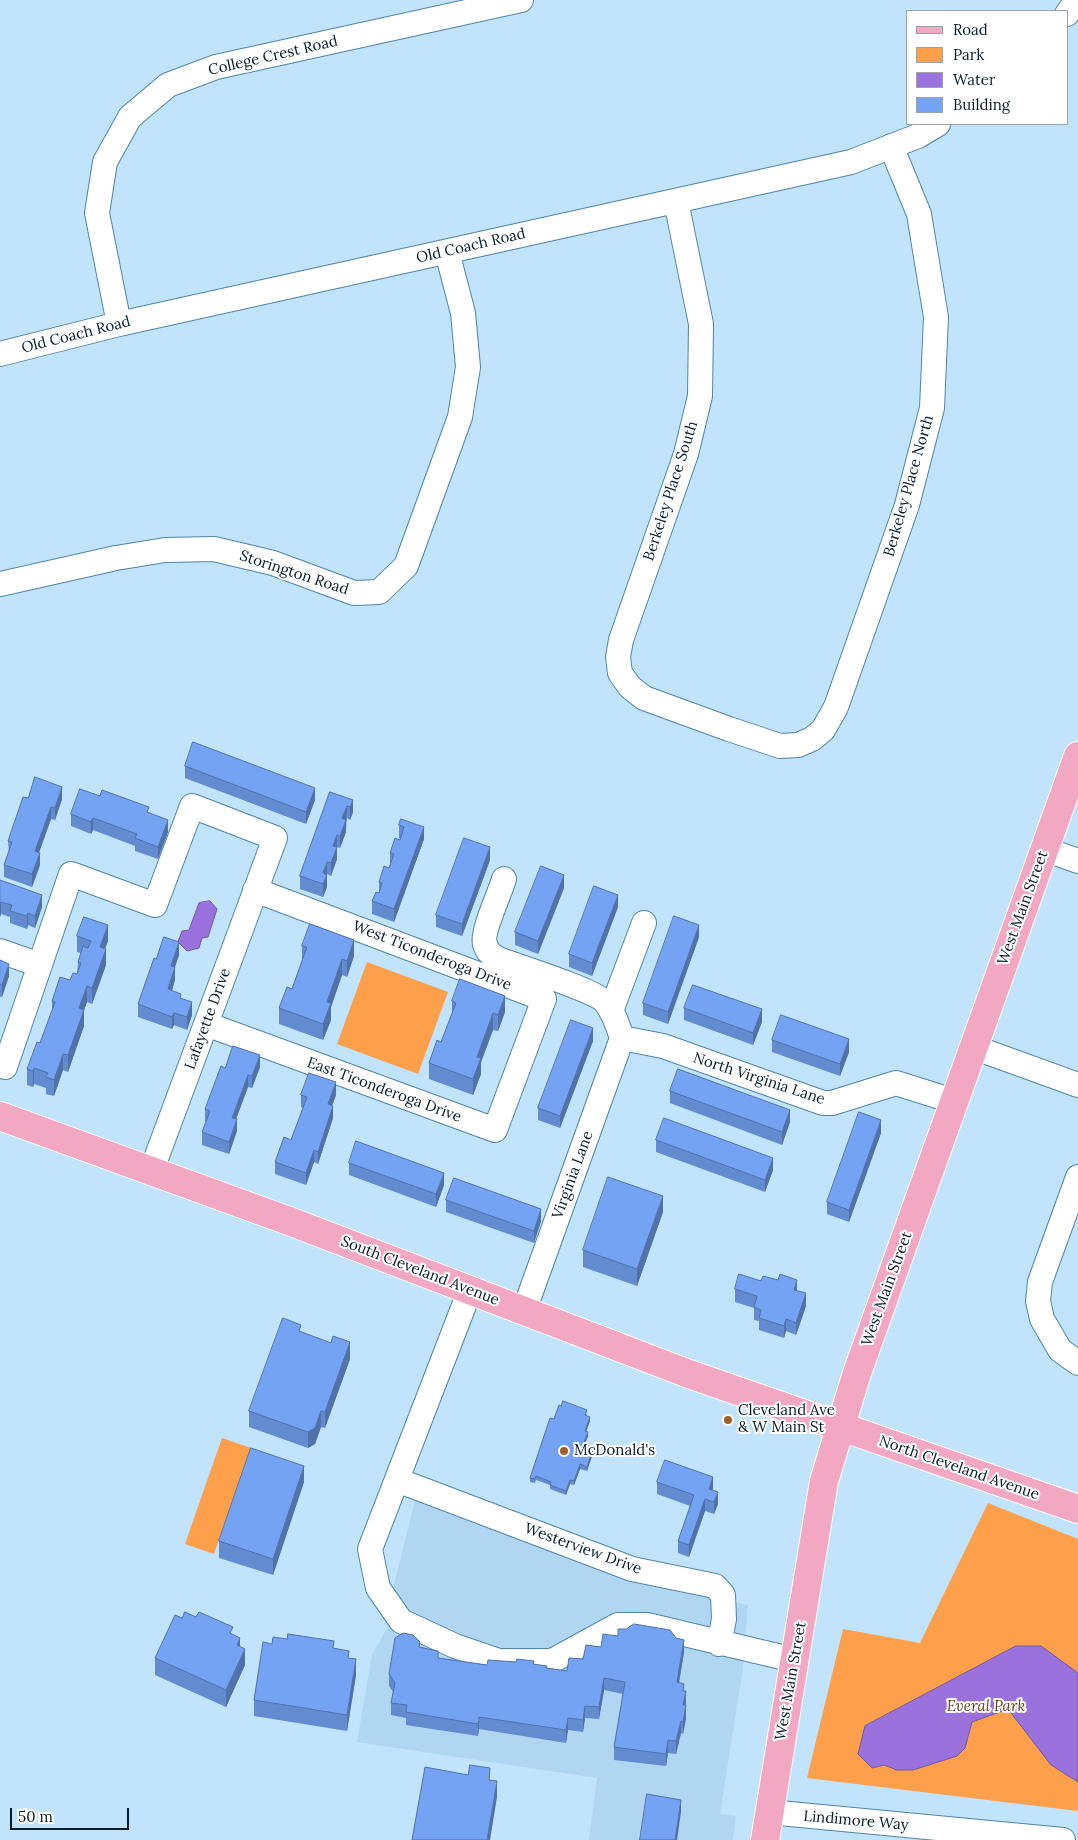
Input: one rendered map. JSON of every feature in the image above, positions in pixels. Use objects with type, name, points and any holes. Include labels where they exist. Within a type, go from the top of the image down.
[{"type":"main road","name":"West Main Street","points":[[765,1840],[824,1481],[840,1425],[953,1101],[1078,756]]},
{"type":"main road","name":"South Cleveland Avenue","points":[[0,1116],[288,1221],[689,1374],[840,1425]]},
{"type":"main road","name":"North Cleveland Avenue","points":[[840,1425],[1078,1509]]},
{"type":"street","name":"College Crest Road","points":[[118,324],[97,213],[105,162],[130,117],[168,85],[216,67],[521,0]]},
{"type":"street","points":[[1068,13],[1077,0]]},
{"type":"street","name":"Old Coach Road","points":[[0,354],[118,324],[851,162],[918,136],[936,125]]},
{"type":"street","name":"Berkeley Place North","points":[[712,722],[780,746],[798,745],[812,740],[823,730],[836,707],[907,505],[932,408],[936,316],[919,214],[891,146]]},
{"type":"street","name":"Berkeley Place South","points":[[676,201],[701,324],[700,396],[686,454],[621,640],[618,657],[620,673],[630,687],[644,698],[712,722]]},
{"type":"street","name":"Storington Road","points":[[0,584],[165,550],[214,549],[273,563],[354,593],[379,592],[406,566],[460,417],[468,367],[463,313],[447,252]]},
{"type":"street","name":"Lafayette Drive","points":[[40,966],[71,874],[155,905],[192,806],[276,838],[151,1172]]},
{"type":"street","points":[[1044,849],[1078,861]]},
{"type":"street","points":[[504,879],[485,932],[484,943],[489,953],[498,959],[589,992],[605,1001],[622,1038]]},
{"type":"street","name":"West Ticonderoga Drive","points":[[256,890],[544,999],[520,1064]]},
{"type":"street","points":[[611,1011],[644,923]]},
{"type":"street","points":[[0,951],[40,966],[5,1067]]},
{"type":"street","name":"East Ticonderoga Drive","points":[[206,1024],[496,1130],[520,1064]]},
{"type":"street","name":"North Virginia Lane","points":[[622,1038],[663,1046],[823,1103],[832,1103],[896,1083],[953,1101]]},
{"type":"street","name":"Virginia Lane","points":[[524,1311],[622,1038]]},
{"type":"street","points":[[973,1048],[1078,1085]]},
{"type":"street","points":[[1078,1177],[1040,1282],[1038,1300],[1042,1319],[1060,1350],[1078,1363]]},
{"type":"street","points":[[470,1290],[370,1549],[378,1588],[401,1621],[455,1646],[499,1661],[552,1661],[618,1625],[647,1625],[719,1644],[794,1660]]},
{"type":"street","name":"Westerview Drive","points":[[397,1480],[632,1569],[715,1586],[723,1595],[724,1619],[719,1644]]},
{"type":"street","name":"Lindimore Way","points":[[769,1812],[1063,1840]]},
{"type":"shaded area","points":[[415,1501],[572,1559],[653,1586],[748,1605],[742,1674],[720,1814],[736,1816],[733,1840],[589,1840],[597,1778],[357,1742],[372,1655],[401,1603],[392,1593]]},
{"type":"green space","points":[[367,962],[448,992],[418,1074],[337,1044]]},
{"type":"green space","points":[[222,1438],[251,1448],[214,1554],[185,1544]]},
{"type":"green space","name":"Everal Park","points":[[988,1503],[1078,1539],[1078,1811],[807,1778],[843,1629],[920,1643]]},
{"type":"water","points":[[210,901],[217,909],[208,937],[202,938],[199,948],[187,951],[178,942],[182,931],[189,930],[199,903]]},
{"type":"water","points":[[1016,1646],[1041,1646],[1078,1673],[1078,1782],[1051,1765],[1008,1709],[972,1722],[965,1748],[957,1756],[913,1770],[897,1770],[884,1765],[872,1768],[858,1754],[865,1726]]},
{"type":"building","points":[[193,742],[315,788],[306,812],[185,766]]},
{"type":"building","points":[[35,777],[62,787],[55,808],[51,807],[35,851],[40,853],[32,874],[4,865],[12,842],[8,841],[23,797],[28,798]]},
{"type":"building","points":[[80,789],[100,796],[102,790],[149,807],[147,812],[168,820],[158,847],[135,838],[137,834],[93,818],[91,822],[71,814]]},
{"type":"building","points":[[330,792],[353,800],[350,807],[347,806],[342,818],[346,820],[340,836],[337,835],[333,846],[337,847],[331,863],[327,862],[323,873],[327,875],[323,884],[300,876]]},
{"type":"building","points":[[401,819],[424,827],[394,909],[372,901],[376,892],[379,893],[382,883],[379,882],[384,866],[389,868],[394,854],[390,853],[395,838],[400,840],[404,827],[399,825]]},
{"type":"building","points":[[464,838],[490,847],[462,924],[436,915]]},
{"type":"building","points":[[541,866],[564,875],[538,941],[515,932]]},
{"type":"building","points":[[0,880],[42,895],[35,916],[28,913],[27,916],[10,911],[12,905],[1,902],[0,904]]},
{"type":"building","points":[[594,886],[618,895],[592,963],[569,954]]},
{"type":"building","points":[[674,916],[699,925],[668,1012],[643,1003]]},
{"type":"building","points":[[84,917],[108,925],[100,947],[106,949],[92,988],[87,986],[79,1008],[84,1010],[68,1055],[63,1054],[54,1080],[46,1077],[48,1073],[34,1068],[33,1071],[27,1069],[37,1042],[40,1043],[55,1002],[52,1001],[60,977],[70,980],[73,973],[77,974],[81,963],[78,962],[83,946],[88,948],[91,941],[77,936]]},
{"type":"building","points":[[310,924],[354,940],[347,961],[342,959],[327,1002],[331,1003],[323,1024],[279,1008],[287,987],[292,989],[307,947],[302,946]]},
{"type":"building","points":[[164,937],[179,942],[171,966],[175,967],[168,989],[181,994],[180,998],[192,1002],[187,1017],[174,1013],[172,1017],[138,1004],[154,958],[156,959]]},
{"type":"building","points":[[0,960],[9,964],[2,985],[0,984]]},
{"type":"building","points":[[460,979],[505,996],[498,1015],[493,1013],[477,1057],[481,1058],[473,1079],[429,1063],[437,1040],[441,1042],[456,1003],[452,1001]]},
{"type":"building","points":[[693,985],[762,1009],[753,1033],[684,1008]]},
{"type":"building","points":[[781,1015],[849,1039],[840,1064],[772,1040]]},
{"type":"building","points":[[571,1020],[593,1028],[560,1116],[538,1108]]},
{"type":"building","points":[[233,1046],[260,1055],[252,1076],[248,1075],[232,1118],[237,1119],[229,1142],[202,1132],[210,1111],[205,1109],[221,1066],[225,1068]]},
{"type":"building","points":[[678,1069],[790,1110],[782,1132],[670,1091]]},
{"type":"building","points":[[309,1073],[336,1082],[328,1104],[333,1106],[318,1152],[314,1150],[306,1173],[275,1162],[284,1137],[291,1140],[307,1097],[301,1095]]},
{"type":"building","points":[[859,1112],[881,1120],[849,1210],[827,1202]]},
{"type":"building","points":[[664,1118],[773,1158],[765,1180],[656,1140]]},
{"type":"building","points":[[356,1141],[444,1173],[436,1194],[349,1163]]},
{"type":"building","points":[[608,1177],[663,1196],[637,1269],[583,1250]]},
{"type":"building","points":[[454,1178],[541,1209],[534,1231],[446,1200]]},
{"type":"building","points":[[739,1274],[761,1281],[763,1276],[778,1280],[780,1274],[797,1280],[794,1290],[806,1293],[796,1323],[786,1319],[784,1326],[759,1318],[761,1310],[754,1307],[757,1296],[735,1289]]},
{"type":"building","points":[[283,1318],[301,1325],[299,1331],[331,1343],[333,1336],[350,1342],[325,1412],[321,1411],[315,1428],[308,1432],[249,1411]]},
{"type":"building","name":"McDonald's","points":[[563,1401],[587,1410],[585,1415],[590,1417],[585,1431],[588,1432],[583,1445],[593,1449],[587,1467],[580,1464],[574,1481],[570,1480],[566,1491],[550,1485],[551,1482],[536,1476],[535,1479],[530,1478],[550,1418],[554,1419],[559,1405],[561,1406]]},
{"type":"building","points":[[251,1448],[304,1466],[273,1559],[219,1541]]},
{"type":"building","points":[[665,1460],[713,1477],[709,1489],[718,1492],[714,1502],[705,1499],[689,1545],[678,1541],[694,1495],[657,1482]]},
{"type":"building","points":[[185,1612],[196,1617],[199,1612],[233,1627],[230,1633],[240,1638],[237,1645],[245,1649],[226,1690],[155,1658],[175,1615],[182,1618]]},
{"type":"building","points":[[634,1624],[670,1630],[676,1638],[684,1640],[677,1682],[684,1684],[683,1691],[686,1691],[683,1705],[686,1705],[683,1722],[681,1721],[676,1741],[668,1740],[666,1754],[614,1747],[625,1682],[604,1678],[599,1707],[585,1706],[583,1720],[568,1718],[566,1730],[479,1717],[478,1724],[406,1712],[407,1705],[391,1703],[395,1683],[389,1674],[395,1638],[403,1633],[413,1635],[420,1642],[419,1647],[438,1651],[438,1658],[487,1665],[488,1660],[516,1662],[517,1659],[534,1661],[533,1664],[547,1666],[546,1668],[567,1671],[569,1658],[583,1659],[586,1645],[601,1647],[603,1634],[618,1636],[618,1629],[626,1629]]},
{"type":"building","points":[[288,1634],[334,1641],[333,1648],[349,1651],[348,1658],[356,1659],[347,1715],[254,1700],[263,1642],[272,1644],[273,1637],[287,1639]]},
{"type":"building","points":[[470,1765],[490,1768],[489,1780],[497,1781],[487,1840],[412,1840],[425,1767],[468,1775]]},
{"type":"building","points":[[647,1794],[681,1800],[675,1840],[640,1840]]},
{"type":"place","name":"Cleveland Ave & W Main St","points":[[728,1420]]},
{"type":"place","name":"McDonald's","points":[[564,1451]]}]
